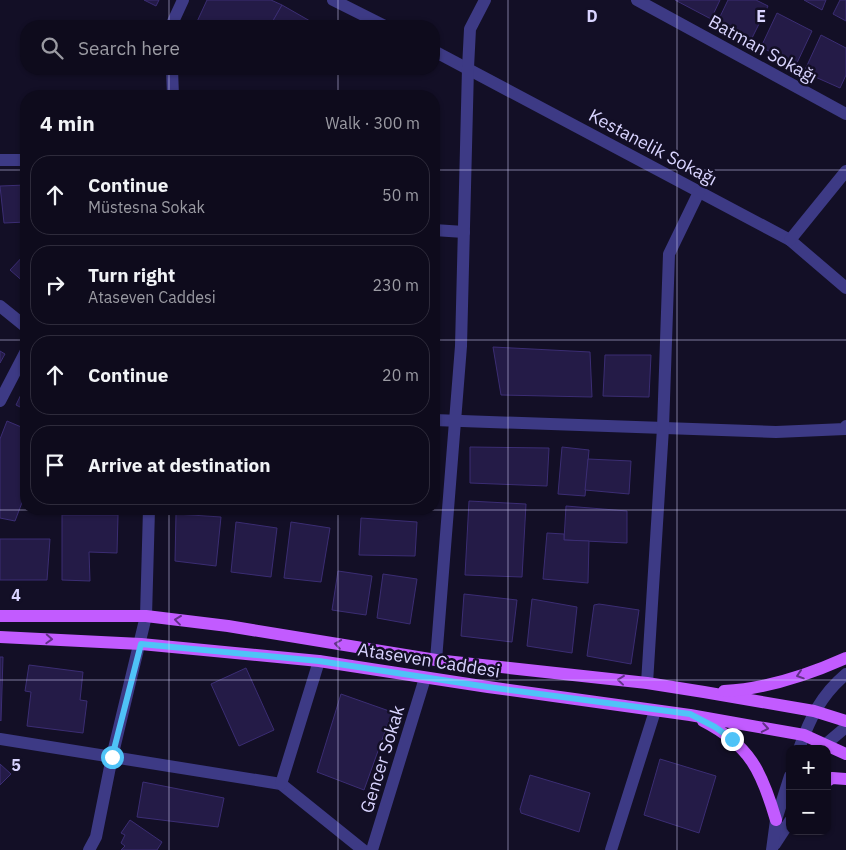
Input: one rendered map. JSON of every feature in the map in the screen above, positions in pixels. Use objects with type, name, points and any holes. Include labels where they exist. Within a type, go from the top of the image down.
[{"type":"main road","name":"Ataseven Caddesi","points":[[0,616],[146,616],[228,626],[436,660],[647,683],[814,711],[846,722]]},
{"type":"main road","name":"Ataseven Caddesi","points":[[0,637],[141,644],[319,661],[655,711],[690,714],[804,735],[823,745]]},
{"type":"main road","points":[[704,692],[733,691],[759,687],[818,669],[846,658]]},
{"type":"main road","points":[[690,714],[721,731],[746,753],[758,769],[766,786],[776,820]]},
{"type":"main road","name":"Ataseven Caddesi","points":[[831,748],[846,754]]},
{"type":"main road","points":[[831,778],[846,779]]},
{"type":"street","points":[[174,20],[183,0]]},
{"type":"street","points":[[333,0],[373,20]]},
{"type":"street","points":[[436,660],[461,346],[470,29],[485,0]]},
{"type":"street","name":"Batman Sokağı","points":[[637,0],[846,114]]},
{"type":"street","name":"Kestanelik Sokağı","points":[[440,54],[790,240],[846,288]]},
{"type":"street","points":[[172,75],[173,90]]},
{"type":"street","points":[[0,160],[20,160]]},
{"type":"street","points":[[790,240],[846,170]]},
{"type":"street","points":[[647,683],[663,428],[669,254],[699,192]]},
{"type":"street","points":[[440,230],[464,232]]},
{"type":"street","points":[[0,306],[20,322]]},
{"type":"street","points":[[0,401],[20,363]]},
{"type":"street","points":[[440,420],[776,432],[846,428]]},
{"type":"street","points":[[89,850],[96,836],[112,757],[141,644],[146,616],[149,515]]},
{"type":"street","points":[[281,784],[319,661]]},
{"type":"street","points":[[800,745],[814,711],[827,692],[846,674]]},
{"type":"street","name":"Gencer Sokak","points":[[372,850],[425,678]]},
{"type":"street","points":[[611,850],[655,711]]},
{"type":"street","points":[[826,745],[846,727]]},
{"type":"street","points":[[0,739],[281,784],[363,850]]},
{"type":"street","points":[[773,848],[776,820],[786,789]]},
{"type":"street","points":[[773,848],[786,827]]},
{"type":"building","points":[[144,0],[159,0],[156,6]]},
{"type":"building","points":[[207,0],[271,0],[282,5],[273,20],[198,20]]},
{"type":"building","points":[[675,0],[720,0],[711,19]]},
{"type":"building","points":[[728,0],[756,0],[768,6],[751,40],[717,23]]},
{"type":"building","points":[[804,0],[826,0],[822,10]]},
{"type":"building","points":[[840,0],[846,0],[846,21],[833,14]]},
{"type":"building","points":[[282,5],[308,20],[273,20]]},
{"type":"building","points":[[777,13],[812,31],[796,65],[761,47]]},
{"type":"building","points":[[821,35],[846,48],[846,75],[840,88],[804,72]]},
{"type":"building","points":[[20,185],[20,222],[4,223],[0,186]]},
{"type":"building","points":[[20,259],[20,279],[10,270]]},
{"type":"building","points":[[493,347],[590,352],[592,397],[501,395]]},
{"type":"building","points":[[0,351],[5,354],[0,363]]},
{"type":"building","points":[[605,355],[651,355],[649,397],[603,396]]},
{"type":"building","points":[[20,397],[20,407],[16,405]]},
{"type":"building","points":[[7,421],[20,426],[20,508],[15,521],[0,518],[0,439]]},
{"type":"building","points":[[470,447],[549,448],[547,486],[470,483]]},
{"type":"building","points":[[562,447],[589,450],[585,496],[558,494]]},
{"type":"building","points":[[588,459],[631,461],[629,494],[585,490]]},
{"type":"building","points":[[469,501],[526,504],[522,577],[465,575]]},
{"type":"building","points":[[566,506],[627,511],[627,543],[564,540]]},
{"type":"building","points":[[62,515],[118,515],[117,553],[89,552],[90,581],[62,580]]},
{"type":"building","points":[[176,515],[221,517],[216,566],[175,561]]},
{"type":"building","points":[[361,518],[417,522],[415,556],[359,555]]},
{"type":"building","points":[[236,522],[277,528],[271,577],[231,572]]},
{"type":"building","points":[[291,522],[330,528],[321,582],[284,578]]},
{"type":"building","points":[[547,533],[564,534],[564,540],[589,541],[588,583],[543,579]]},
{"type":"building","points":[[0,539],[50,539],[47,580],[0,580]]},
{"type":"building","points":[[338,571],[372,576],[366,615],[332,610]]},
{"type":"building","points":[[383,574],[417,579],[410,624],[377,618]]},
{"type":"building","points":[[464,594],[517,600],[512,642],[461,636]]},
{"type":"building","points":[[532,599],[577,607],[572,653],[527,646]]},
{"type":"building","points":[[599,604],[639,610],[631,664],[587,656],[594,605]]},
{"type":"building","points":[[0,657],[3,657],[1,721],[0,720]]},
{"type":"building","points":[[29,665],[83,672],[80,700],[87,701],[83,733],[27,726],[31,692],[25,691]]},
{"type":"building","points":[[246,668],[274,730],[239,746],[211,684]]},
{"type":"building","points":[[341,694],[392,712],[364,790],[317,772]]},
{"type":"building","points":[[660,759],[716,776],[699,833],[644,815]]},
{"type":"building","points":[[0,764],[11,774],[0,785]]},
{"type":"building","points":[[530,775],[590,793],[579,832],[521,813],[520,809]]},
{"type":"building","points":[[143,782],[224,798],[218,827],[137,817]]},
{"type":"building","points":[[130,820],[162,842],[157,850],[121,850],[125,846],[121,843],[125,835],[121,833]]},
{"type":"route","points":[[112,757],[141,644],[319,661],[655,711],[690,714],[715,727],[732,739]]}]
